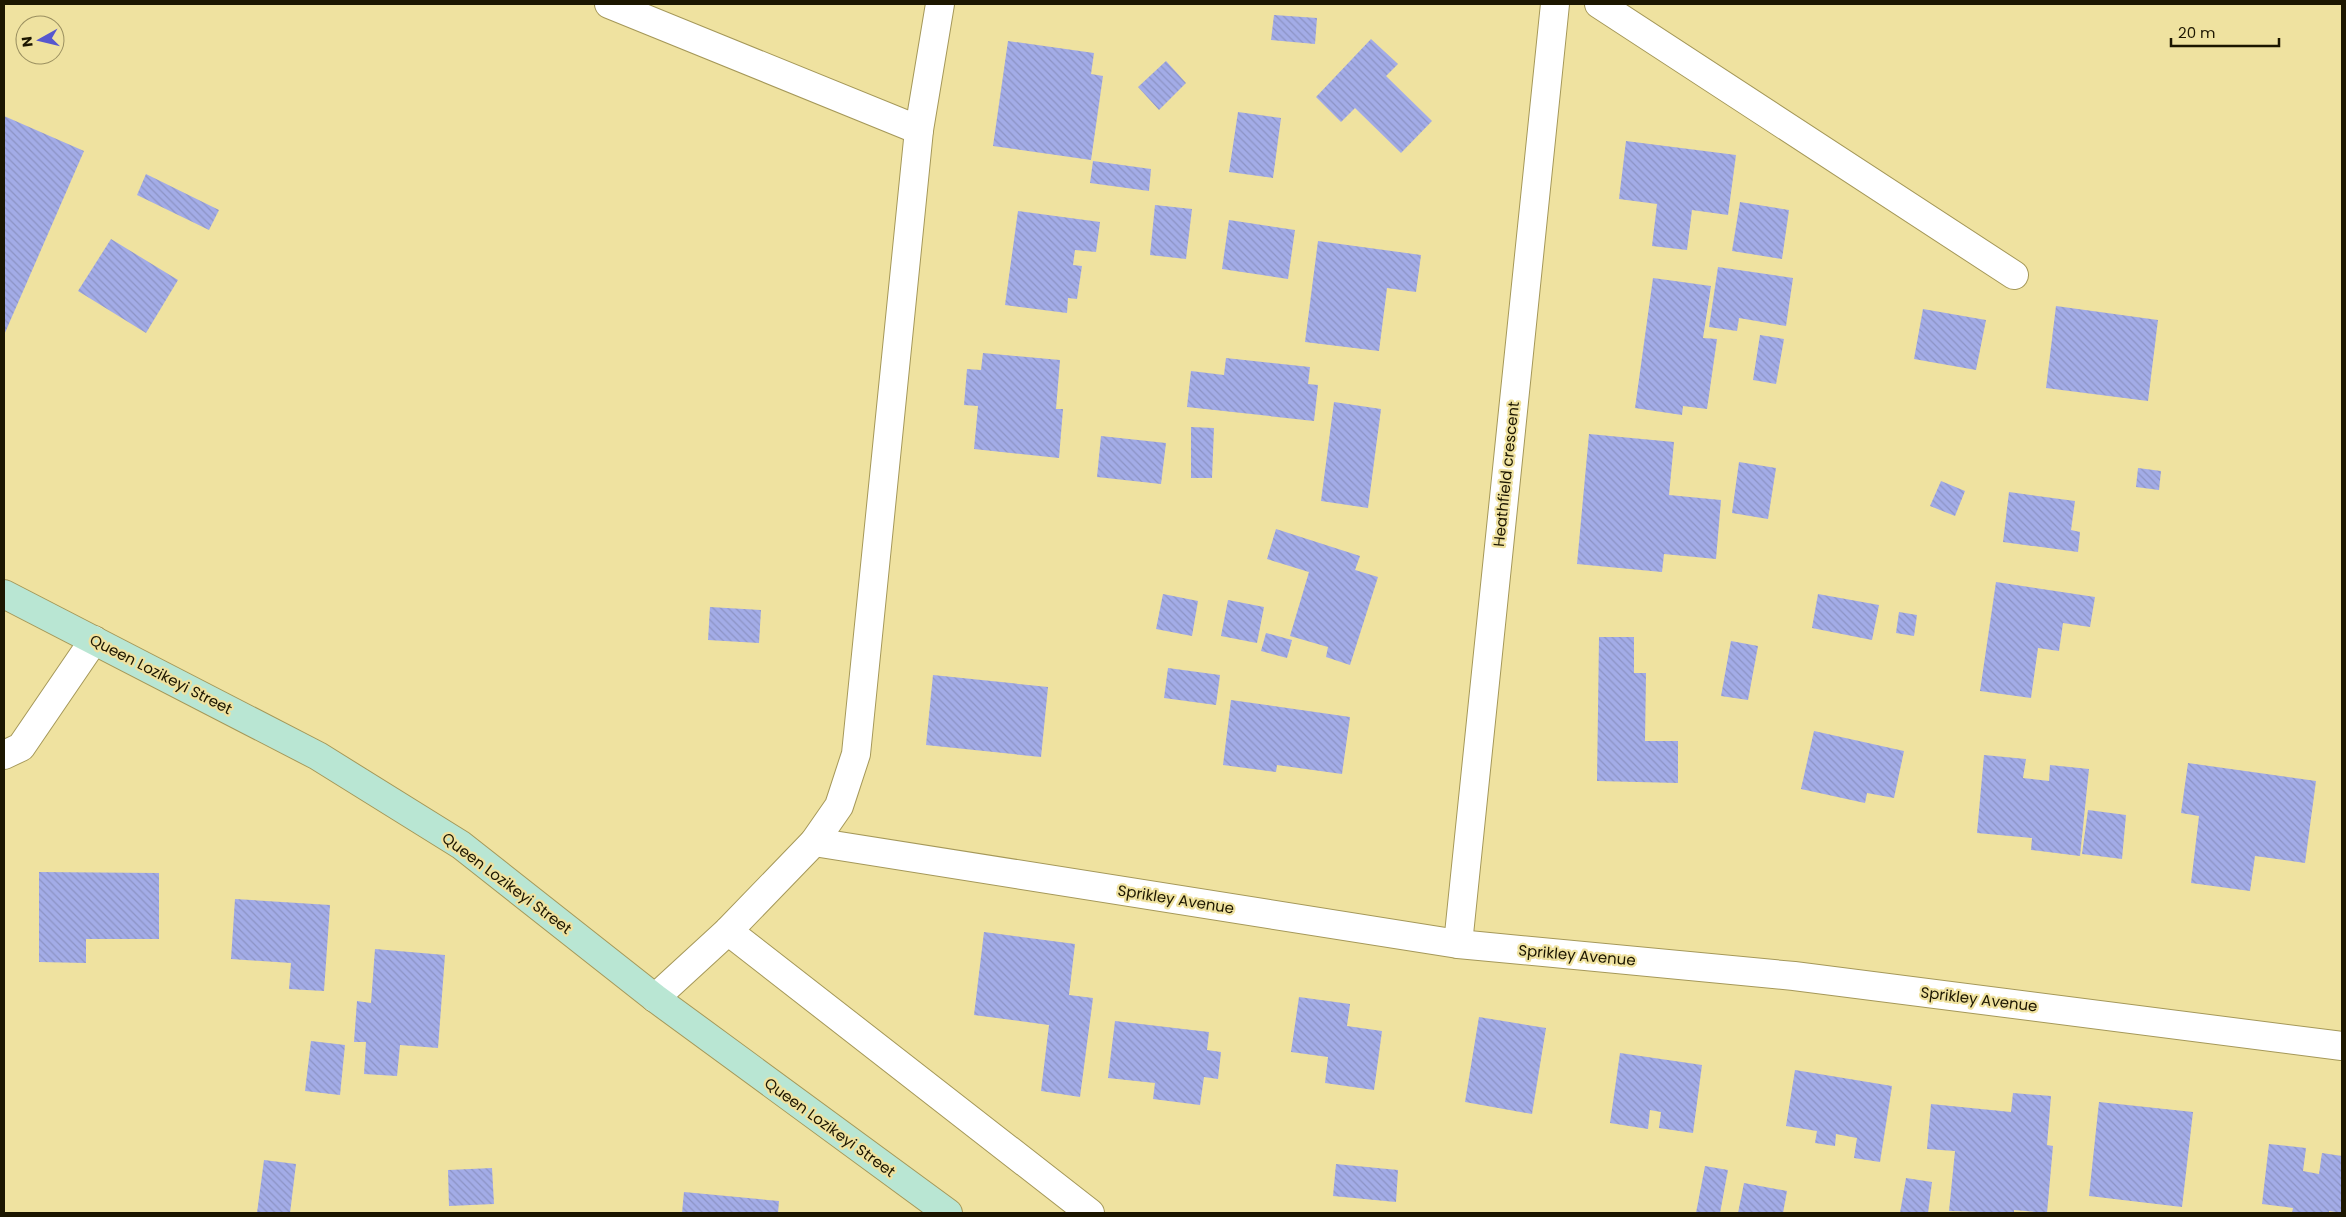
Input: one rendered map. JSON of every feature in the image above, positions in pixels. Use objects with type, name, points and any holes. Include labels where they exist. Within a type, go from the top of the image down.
[{"type":"main road","name":"Queen Lozikeyi Street","points":[[4,594],[318,756],[461,846],[655,998],[948,1213]]},
{"type":"street","points":[[609,4],[919,130]]},
{"type":"street","points":[[655,998],[728,931],[814,842],[840,806],[856,754],[919,130],[940,4]]},
{"type":"street","name":"Heathfield crescent","points":[[1458,944],[1555,4]]},
{"type":"street","points":[[1599,4],[2014,275]]},
{"type":"street","points":[[4,755],[21,747],[94,640]]},
{"type":"street","name":"Sprikley Avenue","points":[[814,842],[1458,944],[1794,976],[2342,1046]]},
{"type":"street","points":[[728,931],[1090,1213]]},
{"type":"building","points":[[1274,15],[1317,18],[1315,44],[1271,40]]},
{"type":"building","points":[[1371,39],[1398,64],[1386,76],[1432,121],[1401,153],[1355,108],[1341,122],[1316,97]]},
{"type":"building","points":[[1008,41],[1094,53],[1091,74],[1103,76],[1091,160],[993,146]]},
{"type":"building","points":[[1166,61],[1186,83],[1159,110],[1138,87]]},
{"type":"building","points":[[1238,112],[1281,118],[1273,178],[1229,172]]},
{"type":"building","points":[[4,116],[84,151],[4,335]]},
{"type":"building","points":[[1626,141],[1736,155],[1728,215],[1692,210],[1687,250],[1652,246],[1657,204],[1619,199]]},
{"type":"building","points":[[1093,161],[1151,169],[1149,191],[1090,183]]},
{"type":"building","points":[[146,174],[219,210],[209,230],[137,195]]},
{"type":"building","points":[[1740,202],[1789,210],[1782,259],[1732,251]]},
{"type":"building","points":[[1155,205],[1192,209],[1186,259],[1150,255]]},
{"type":"building","points":[[1018,211],[1100,222],[1096,252],[1075,250],[1073,265],[1082,266],[1077,299],[1068,298],[1067,313],[1005,305]]},
{"type":"building","points":[[1229,220],[1295,230],[1288,279],[1222,269]]},
{"type":"building","points":[[111,239],[178,280],[146,333],[78,291]]},
{"type":"building","points":[[1318,241],[1421,255],[1416,292],[1387,288],[1379,351],[1305,342]]},
{"type":"building","points":[[1718,267],[1793,278],[1786,326],[1739,318],[1737,331],[1709,327]]},
{"type":"building","points":[[1653,278],[1711,286],[1703,338],[1717,339],[1707,409],[1683,406],[1682,415],[1635,408]]},
{"type":"building","points":[[2056,306],[2158,320],[2148,401],[2046,388]]},
{"type":"building","points":[[1923,309],[1986,320],[1976,370],[1914,359]]},
{"type":"building","points":[[1760,335],[1784,339],[1776,384],[1753,380]]},
{"type":"building","points":[[983,353],[1060,360],[1056,409],[1063,409],[1059,458],[974,449],[978,406],[964,405],[967,369],[981,370]]},
{"type":"building","points":[[1226,358],[1310,367],[1308,384],[1318,385],[1314,421],[1187,407],[1191,371],[1224,375]]},
{"type":"building","points":[[1334,402],[1381,409],[1368,508],[1321,501]]},
{"type":"building","points":[[1191,427],[1214,428],[1212,478],[1191,478]]},
{"type":"building","points":[[1589,434],[1674,442],[1669,495],[1721,500],[1716,559],[1664,554],[1662,572],[1577,564]]},
{"type":"building","points":[[1101,436],[1166,443],[1161,484],[1097,477]]},
{"type":"building","points":[[1739,462],[1776,468],[1768,519],[1732,513]]},
{"type":"building","points":[[2138,468],[2161,471],[2159,490],[2136,487]]},
{"type":"building","points":[[1941,481],[1965,491],[1955,516],[1930,506]]},
{"type":"building","points":[[2009,492],[2075,501],[2071,530],[2080,532],[2078,552],[2003,542]]},
{"type":"building","points":[[1276,529],[1360,556],[1355,570],[1378,577],[1350,665],[1326,657],[1328,647],[1290,636],[1309,572],[1267,559]]},
{"type":"building","points":[[1996,582],[2095,597],[2090,627],[2063,623],[2059,651],[2038,648],[2031,698],[1980,691]]},
{"type":"building","points":[[1163,594],[1198,601],[1192,636],[1156,629]]},
{"type":"building","points":[[1818,594],[1879,605],[1872,640],[1812,628]]},
{"type":"building","points":[[1228,600],[1264,607],[1257,643],[1221,636]]},
{"type":"building","points":[[710,607],[761,610],[759,643],[708,640]]},
{"type":"building","points":[[1899,612],[1917,615],[1914,636],[1896,633]]},
{"type":"building","points":[[1266,633],[1292,640],[1287,658],[1261,651]]},
{"type":"building","points":[[1599,637],[1634,637],[1634,673],[1646,673],[1645,741],[1678,741],[1678,783],[1597,781]]},
{"type":"building","points":[[1731,641],[1758,646],[1748,700],[1721,696]]},
{"type":"building","points":[[1168,668],[1220,675],[1216,705],[1164,698]]},
{"type":"building","points":[[933,675],[1048,687],[1041,757],[926,745]]},
{"type":"building","points":[[1231,700],[1350,717],[1342,774],[1277,765],[1276,772],[1223,765]]},
{"type":"building","points":[[1814,731],[1904,751],[1894,798],[1867,793],[1865,803],[1801,789]]},
{"type":"building","points":[[1984,755],[2026,759],[2023,778],[2049,781],[2050,765],[2089,769],[2080,856],[2031,850],[2032,838],[1977,833]]},
{"type":"building","points":[[2188,763],[2316,781],[2305,863],[2255,856],[2250,891],[2191,883],[2199,816],[2181,813]]},
{"type":"building","points":[[2088,810],[2126,815],[2122,859],[2082,854]]},
{"type":"building","points":[[39,872],[159,873],[159,939],[86,939],[86,963],[39,962]]},
{"type":"building","points":[[235,899],[330,905],[324,991],[289,989],[291,963],[231,959]]},
{"type":"building","points":[[984,932],[1075,944],[1069,995],[1093,998],[1080,1097],[1041,1091],[1049,1025],[974,1015]]},
{"type":"building","points":[[375,949],[445,955],[438,1048],[400,1045],[397,1076],[364,1074],[366,1042],[354,1042],[357,1001],[371,1003]]},
{"type":"building","points":[[1299,997],[1350,1004],[1347,1026],[1382,1031],[1374,1090],[1325,1083],[1328,1057],[1291,1052]]},
{"type":"building","points":[[1479,1017],[1546,1028],[1532,1114],[1465,1102]]},
{"type":"building","points":[[1115,1021],[1209,1032],[1207,1050],[1221,1052],[1218,1079],[1204,1077],[1200,1105],[1153,1099],[1155,1083],[1108,1078]]},
{"type":"building","points":[[311,1041],[345,1045],[340,1095],[305,1091]]},
{"type":"building","points":[[1620,1053],[1702,1065],[1693,1133],[1659,1128],[1661,1112],[1650,1110],[1648,1129],[1610,1123]]},
{"type":"building","points":[[1795,1070],[1892,1086],[1880,1162],[1854,1158],[1857,1138],[1836,1134],[1835,1146],[1815,1143],[1817,1131],[1786,1126]]},
{"type":"building","points":[[2013,1093],[2051,1096],[2047,1145],[2053,1146],[2047,1213],[2014,1210],[2014,1213],[1949,1211],[1955,1151],[1927,1149],[1931,1104],[2011,1112]]},
{"type":"building","points":[[2099,1102],[2193,1112],[2182,1207],[2089,1196]]},
{"type":"building","points":[[2269,1144],[2306,1148],[2303,1171],[2319,1174],[2322,1153],[2342,1156],[2342,1213],[2329,1211],[2329,1213],[2292,1213],[2293,1208],[2262,1204]]},
{"type":"building","points":[[264,1160],[296,1164],[290,1213],[257,1213]]},
{"type":"building","points":[[1336,1164],[1398,1170],[1396,1202],[1333,1196]]},
{"type":"building","points":[[1705,1166],[1728,1170],[1720,1213],[1696,1213]]},
{"type":"building","points":[[492,1168],[494,1204],[449,1206],[448,1170]]},
{"type":"building","points":[[1906,1178],[1932,1182],[1928,1213],[1900,1213]]},
{"type":"building","points":[[1744,1183],[1787,1191],[1783,1213],[1738,1213]]},
{"type":"building","points":[[684,1192],[779,1201],[778,1213],[682,1213]]}]
